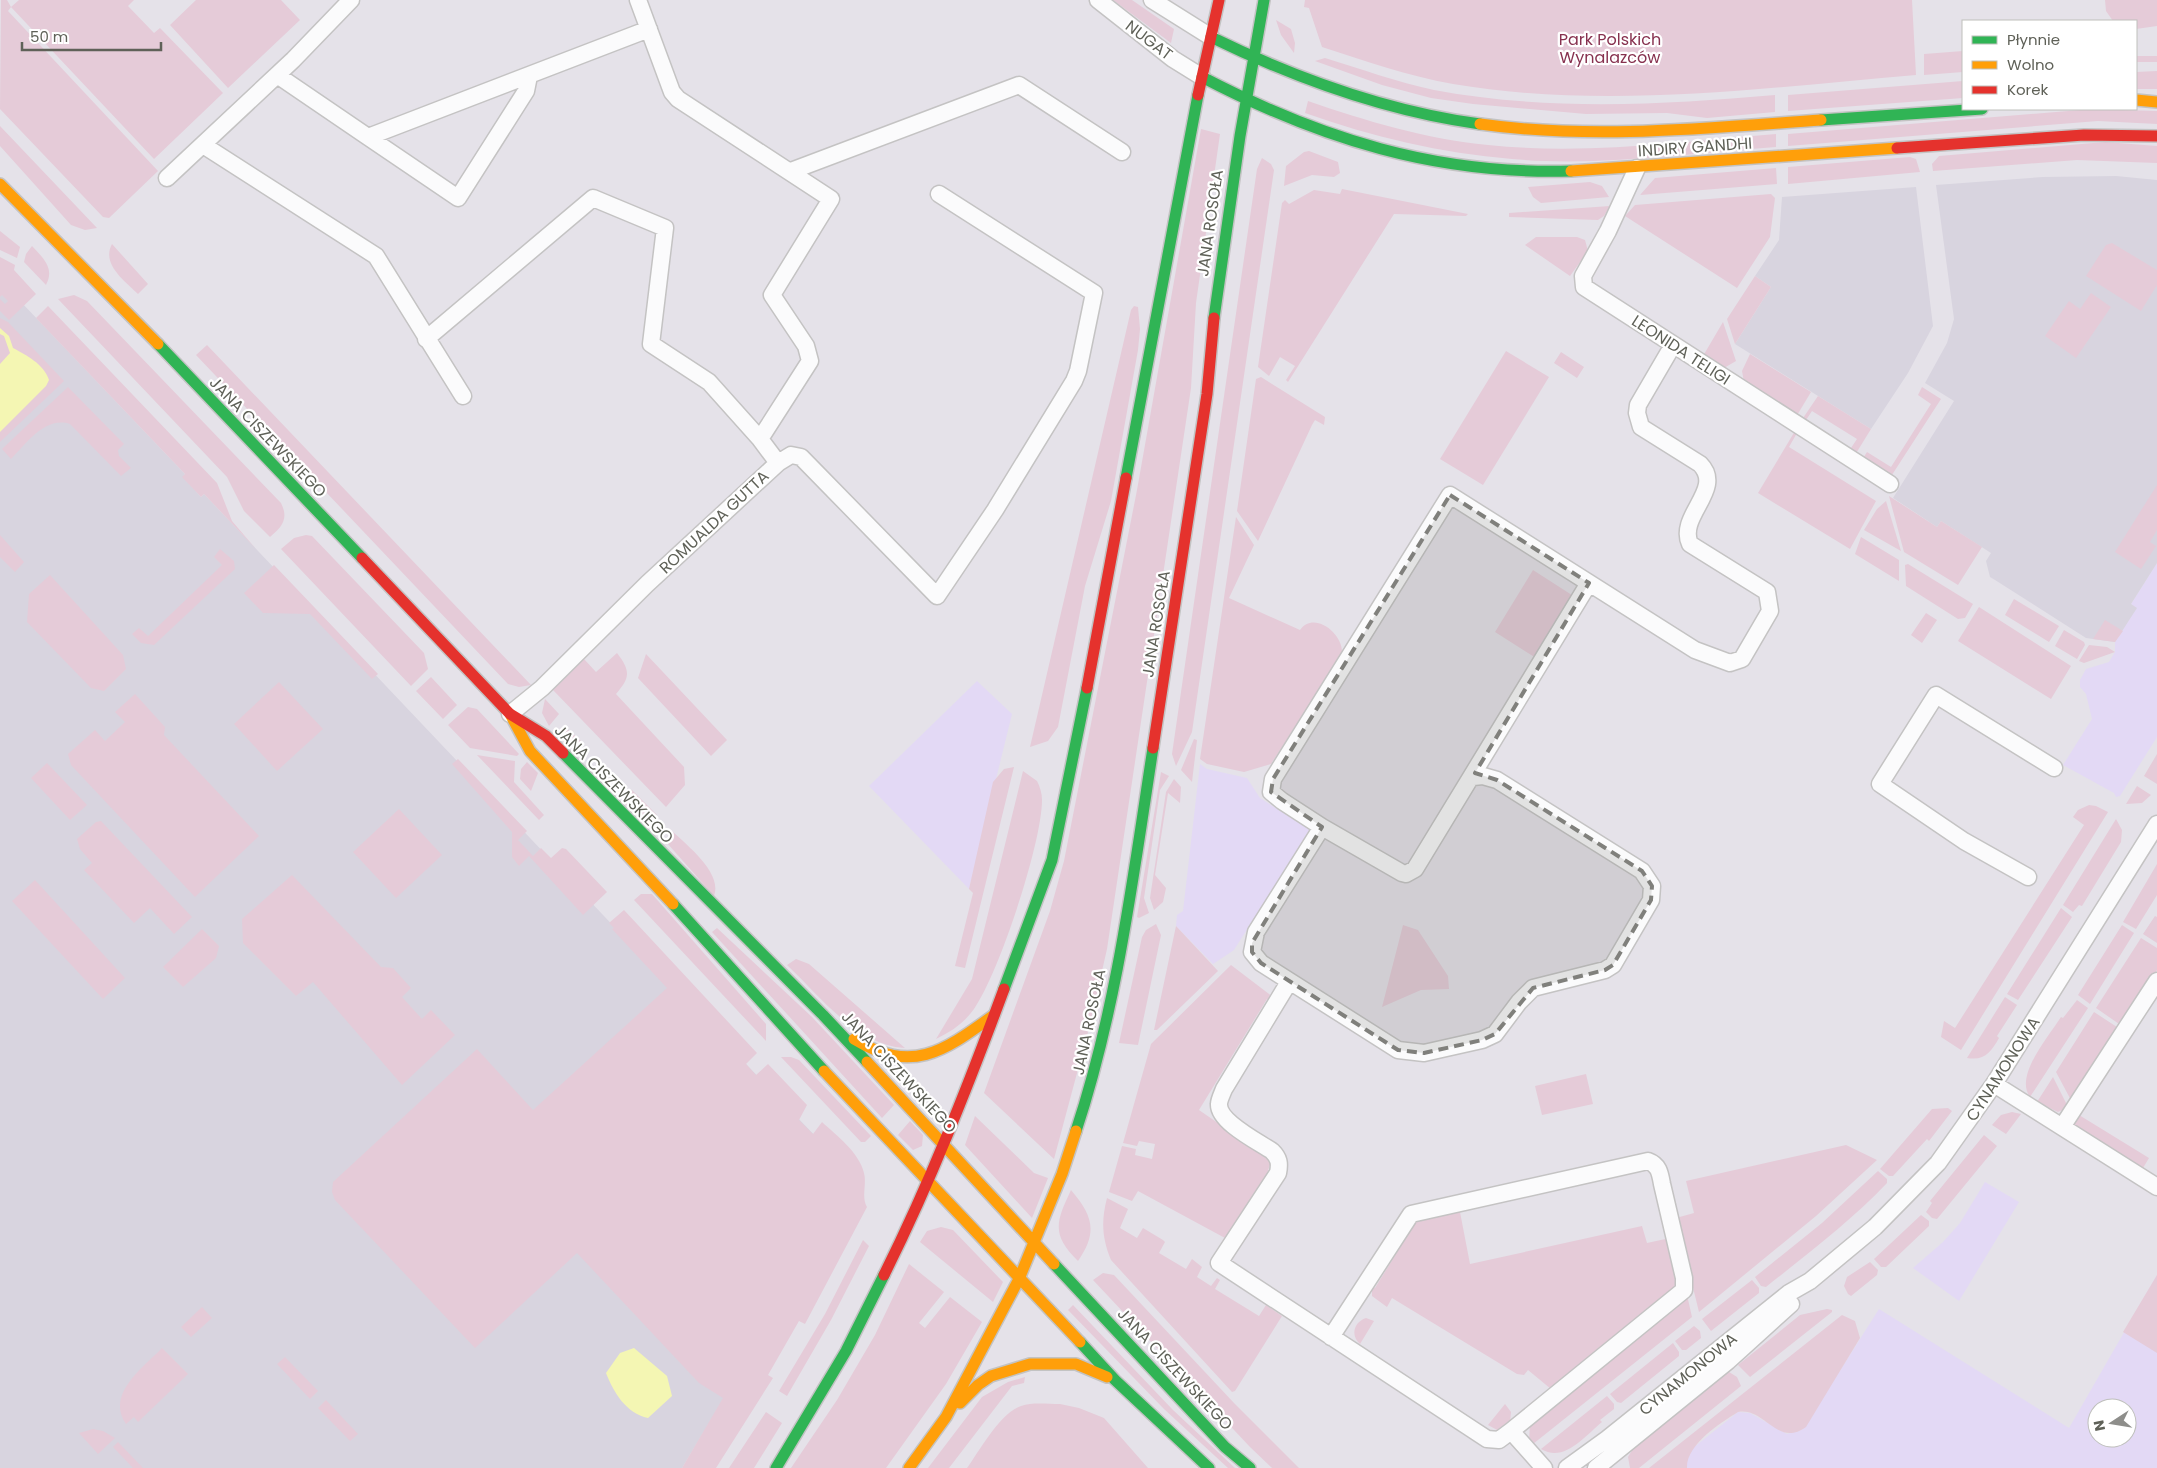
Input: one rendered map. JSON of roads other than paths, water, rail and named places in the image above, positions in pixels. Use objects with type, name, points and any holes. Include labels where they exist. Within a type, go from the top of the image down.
[{"type":"street","points":[[167,178],[277,75],[351,0]]},
{"type":"street","points":[[638,0],[672,92],[678,99],[791,171],[831,199],[772,295],[806,346],[810,361],[760,440]]},
{"type":"street","name":"NUGAT","points":[[1098,0],[1173,59],[1202,77]]},
{"type":"street","points":[[1152,0],[1211,37]]},
{"type":"street","points":[[776,1468],[846,1351],[905,1233],[944,1143],[1052,860],[1084,706],[1174,215],[1219,0]]},
{"type":"street","name":"JANA ROSOŁA","points":[[946,1418],[1019,1279],[1062,1174],[1092,1083],[1124,938],[1207,394],[1216,299],[1252,58],[1264,0]]},
{"type":"street","points":[[368,137],[650,29]]},
{"type":"street","name":"INDIRY GANDHI","points":[[1211,37],[1299,79],[1408,112],[1476,124],[1525,129],[1625,132],[1709,129],[1968,110]]},
{"type":"street","points":[[277,75],[458,198],[526,91],[529,76]]},
{"type":"street","name":"INDIRY GANDHI","points":[[1202,77],[1246,100],[1338,137],[1388,152],[1472,168],[1528,172],[1637,168],[2033,138],[2122,133],[2157,136]]},
{"type":"street","points":[[791,171],[1019,84],[1122,152]]},
{"type":"street","points":[[2137,100],[2157,102]]},
{"type":"street","points":[[203,145],[376,256],[463,396]]},
{"type":"street","name":"LEONIDA TELIGI","points":[[1637,168],[1608,231],[1583,276],[1582,284],[1586,289],[1890,484]]},
{"type":"street","name":"JANA CISZEWSKIEGO","points":[[0,184],[171,357],[510,714],[546,736],[647,840],[823,1015],[1226,1447],[1250,1468]]},
{"type":"street","points":[[778,463],[791,456],[801,457],[936,596],[995,510],[1074,381],[1078,371],[1094,293],[939,194]]},
{"type":"street","name":"ROMUALDA GUTTA","points":[[426,339],[593,198],[665,228],[651,344],[709,382],[778,463],[647,584],[542,688],[510,714]]},
{"type":"street","points":[[1589,583],[1528,682],[1473,777],[1415,869],[1406,874],[1322,827],[1271,792],[1273,779],[1285,763],[1450,495],[1695,650],[1730,663],[1742,659],[1770,611],[1770,601],[1765,589],[1690,544],[1686,531],[1706,490],[1706,473],[1700,464],[1641,427],[1638,419],[1638,405],[1673,345]]},
{"type":"street","points":[[2028,877],[1964,841],[1880,784],[1936,695],[2054,768]]},
{"type":"street","name":"JANA CISZEWSKIEGO","points":[[510,714],[530,751],[647,874],[789,1034],[1115,1380],[1209,1468]]},
{"type":"street","points":[[1322,827],[1256,932],[1252,952],[1261,963],[1289,982],[1398,1050],[1417,1053],[1490,1037],[1533,988],[1605,970],[1614,965],[1649,905],[1652,886],[1642,871],[1497,780],[1483,776],[1473,777]]},
{"type":"street","name":"CYNAMONOWA","points":[[1567,1468],[1607,1439],[1789,1293],[1810,1281],[1875,1227],[1938,1163],[1994,1084],[2156,830]]},
{"type":"street","points":[[2062,1127],[2157,980]]},
{"type":"street","points":[[1289,982],[1224,1089],[1219,1105],[1221,1114],[1228,1121],[1272,1151],[1278,1156],[1280,1164],[1278,1172],[1220,1263],[1331,1337],[1488,1439],[1499,1440],[1684,1290],[1684,1278],[1659,1170],[1653,1163],[1648,1161],[1411,1214],[1331,1337]]},
{"type":"street","points":[[823,1015],[858,1042],[877,1052],[908,1058],[922,1057],[944,1049],[994,1015]]},
{"type":"street","points":[[1994,1084],[2157,1187]]},
{"type":"street","name":"CYNAMONOWA","points":[[1596,1468],[1747,1345],[1801,1294],[1810,1281]]},
{"type":"street","points":[[909,1468],[946,1418],[978,1385],[992,1376],[1030,1364],[1076,1364],[1115,1380]]},
{"type":"street","points":[[1511,1431],[1544,1468]]},
{"type":"park label","name":"Park Polskich Wynalazców","points":[[1610,48]]}]
